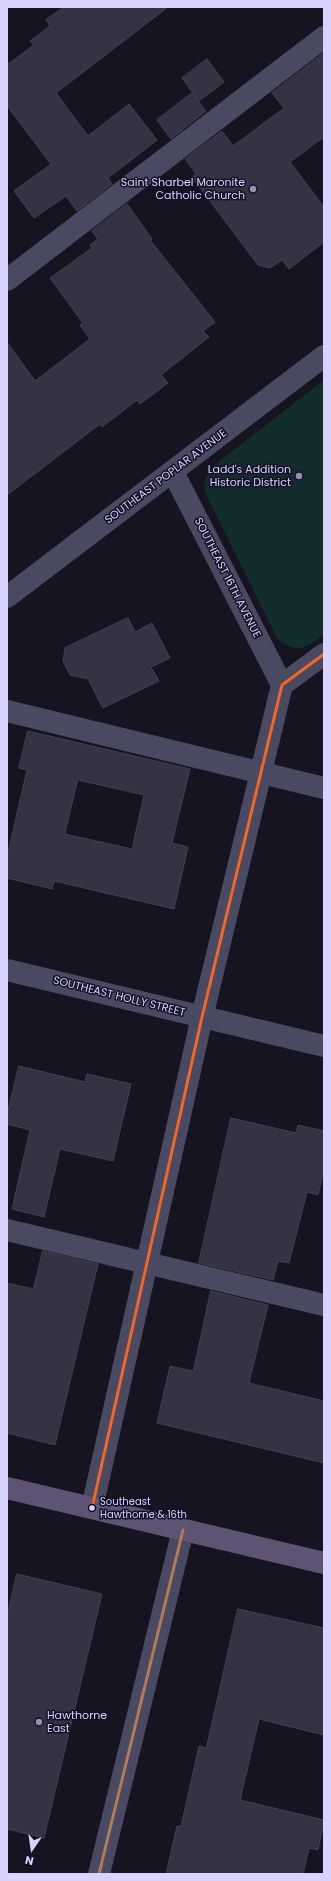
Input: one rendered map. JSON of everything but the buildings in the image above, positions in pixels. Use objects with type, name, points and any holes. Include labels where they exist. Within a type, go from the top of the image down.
[{"type":"main road","points":[[7,1488],[324,1563]]},
{"type":"street","points":[[7,280],[324,37]]},
{"type":"street","name":"SOUTHEAST POPLAR AVENUE","points":[[7,597],[324,356]]},
{"type":"street","name":"SOUTHEAST 16TH AVENUE","points":[[173,472],[282,685]]},
{"type":"street","points":[[92,1508],[202,1018],[282,685],[324,654]]},
{"type":"street","points":[[7,711],[324,788]]},
{"type":"street","name":"SOUTHEAST HOLLY STREET","points":[[7,970],[202,1018],[324,1046]]},
{"type":"street","points":[[7,1230],[324,1305]]},
{"type":"street","points":[[99,1874],[183,1530]]},
{"type":"green space","points":[[324,380],[324,634],[307,646],[296,648],[290,647],[277,638],[206,494],[205,483],[206,476],[213,466]]},
{"type":"transit line","points":[[92,1508],[202,1017],[282,685],[324,654]]},
{"type":"transit line","points":[[99,1874],[183,1530]]},
{"type":"place","name":"Saint Sharbel Maronite Catholic Church","points":[[253,189]]},
{"type":"place","name":"Ladd's Addition Historic District","points":[[299,476]]},
{"type":"place","name":"Southeast Hawthorne & 16th","points":[[92,1508]]},
{"type":"place","name":"Hawthorne East","points":[[39,1722]]}]
